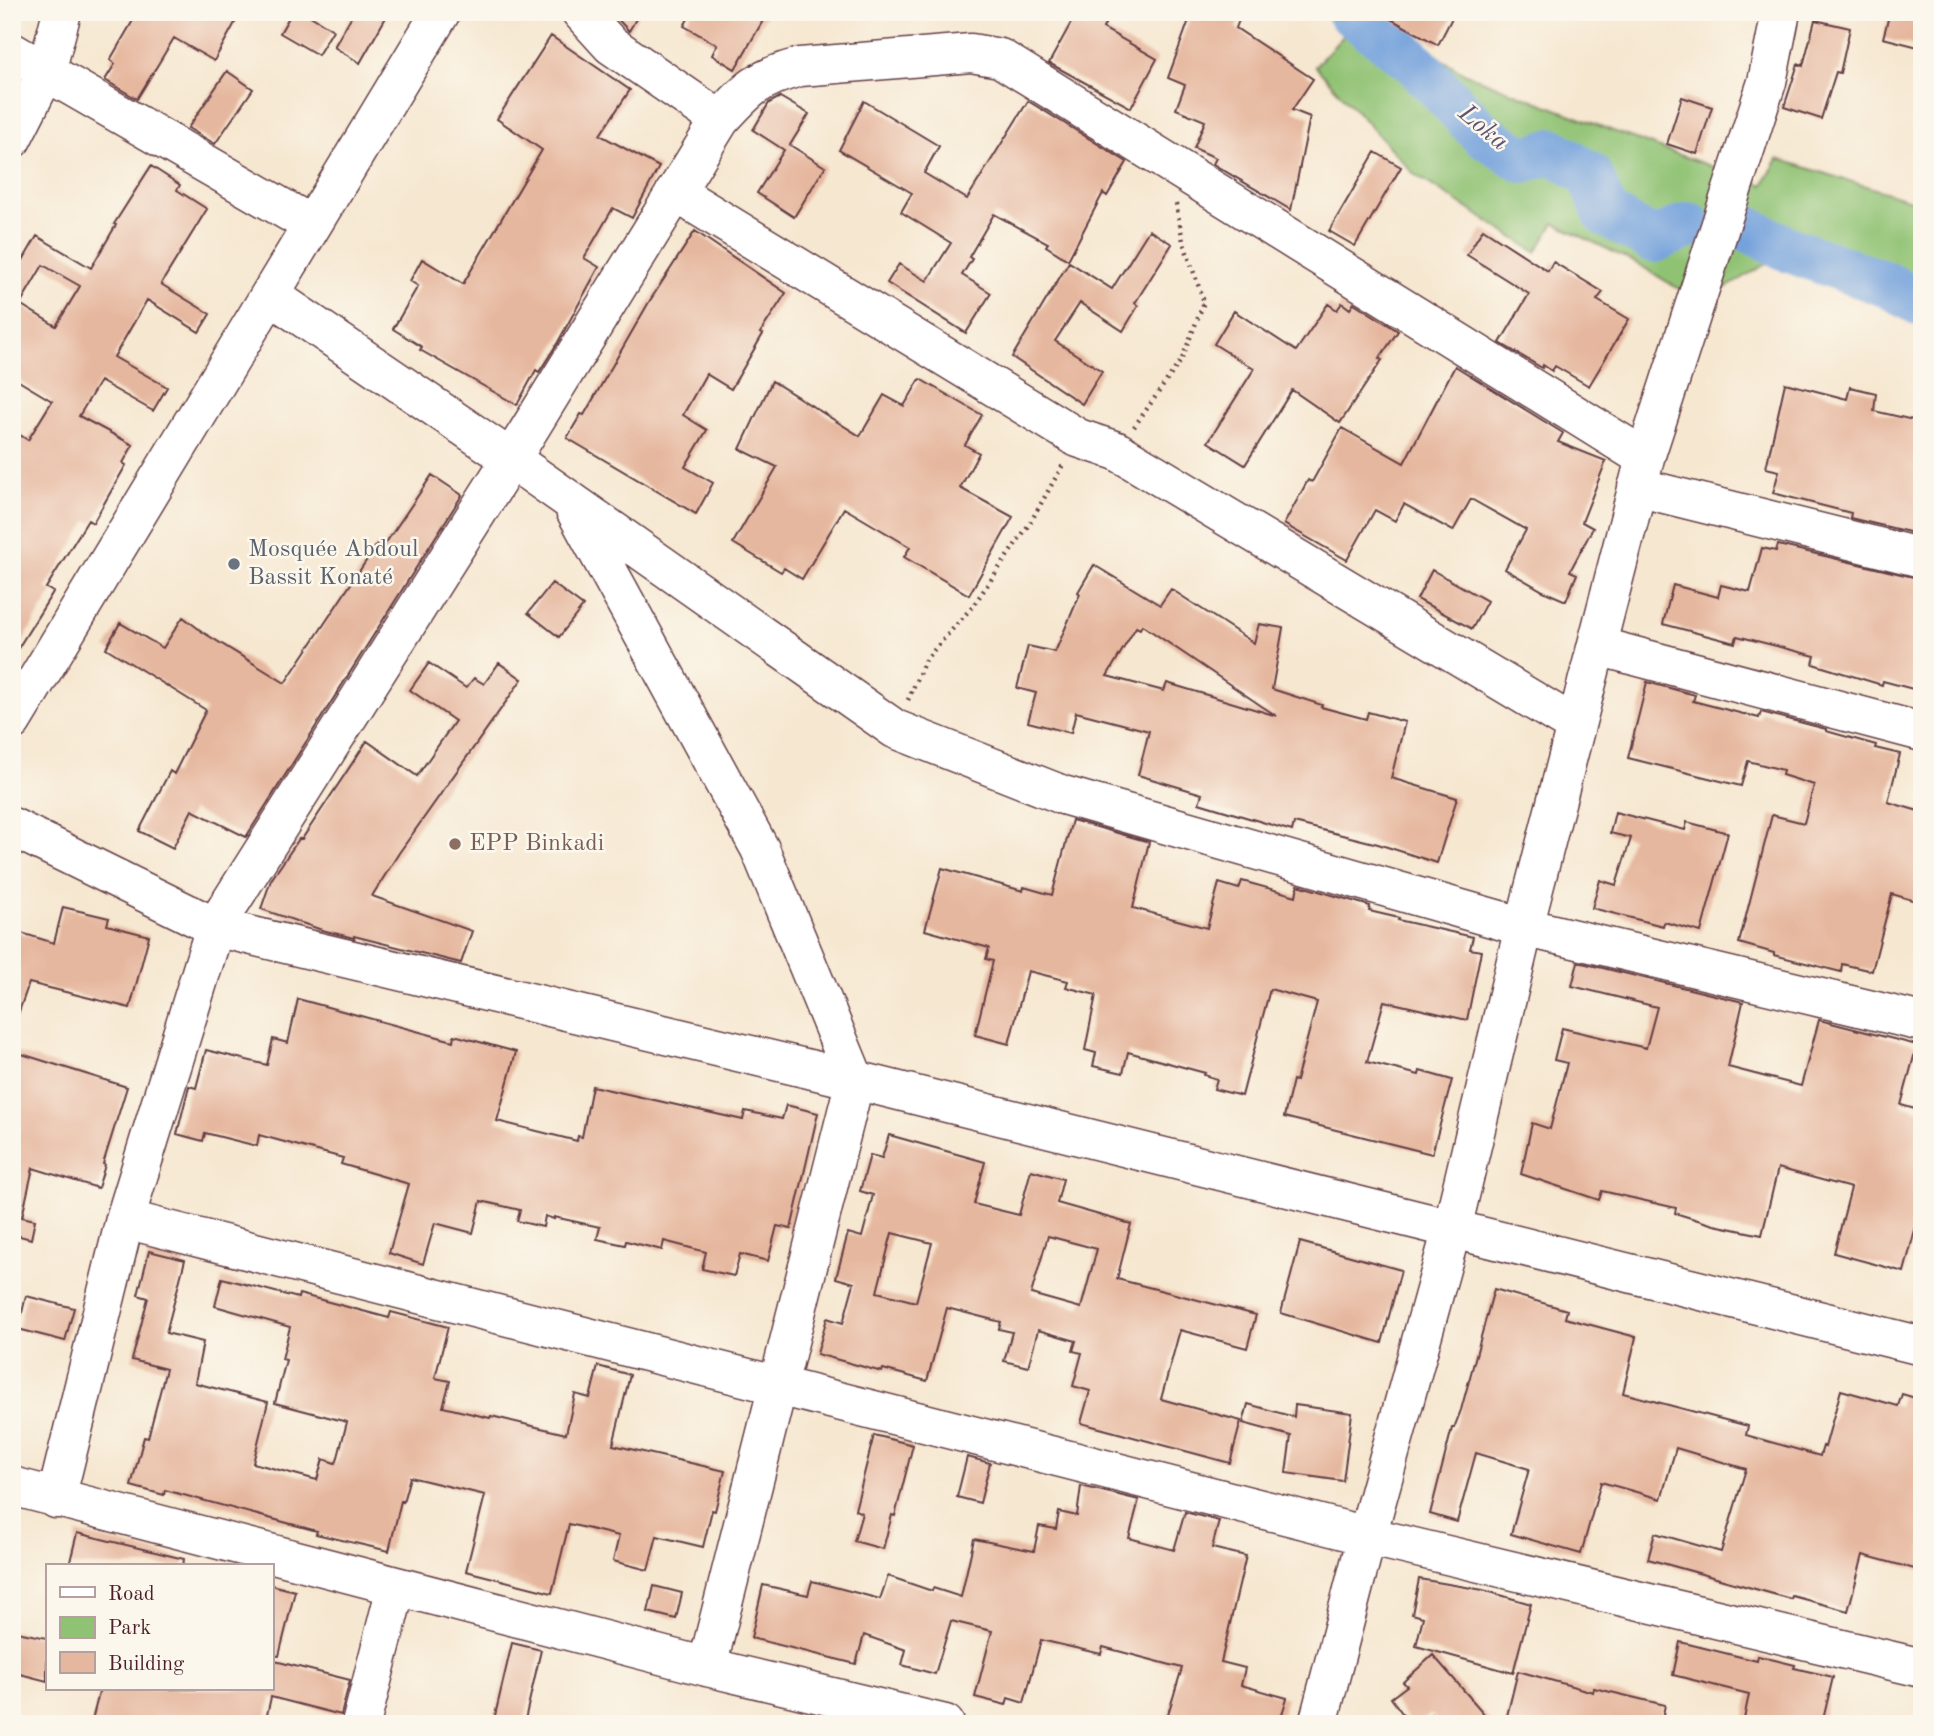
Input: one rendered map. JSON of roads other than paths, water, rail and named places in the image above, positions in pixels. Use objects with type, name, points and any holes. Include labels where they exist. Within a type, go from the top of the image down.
[{"type":"street","points":[[12,139],[46,72],[62,12]]},
{"type":"street","points":[[12,721],[441,12]]},
{"type":"street","points":[[581,12],[611,45],[720,120]]},
{"type":"street","points":[[1318,1724],[1452,1229],[1524,927],[1641,472],[1767,82],[1781,12]]},
{"type":"street","points":[[12,52],[312,225]]},
{"type":"street","points":[[56,1499],[125,1219],[215,927],[511,459],[720,120],[748,88],[773,74],[800,67],[971,53],[1000,58],[1169,161],[1641,472],[1922,558]]},
{"type":"street","points":[[675,192],[1078,438],[1116,451],[1576,726]]},
{"type":"street","points":[[270,295],[511,459],[895,729],[1063,795],[1524,927],[1922,1022]]},
{"type":"street","points":[[570,501],[760,849],[855,1080],[707,1667]]},
{"type":"street","points":[[1597,646],[1922,732]]},
{"type":"street","points":[[12,827],[215,927],[855,1080],[1922,1346]]},
{"type":"street","points":[[125,1219],[1367,1536],[1922,1668]]},
{"type":"street","points":[[12,1486],[707,1667],[945,1724]]},
{"type":"street","points":[[361,1724],[396,1587]]},
{"type":"waterway","name":"Loka","points":[[1349,12],[1411,59],[1481,133],[1523,160],[1553,151],[1590,175],[1606,214],[1654,240],[1689,225]]},
{"type":"waterway","name":"Loka","points":[[1738,224],[1790,250],[1888,285],[1922,304]]},
{"type":"place","name":"Mosquée Abdoul Bassit Konaté","points":[[234,564]]},
{"type":"place","name":"EPP Binkadi","points":[[455,844]]}]
